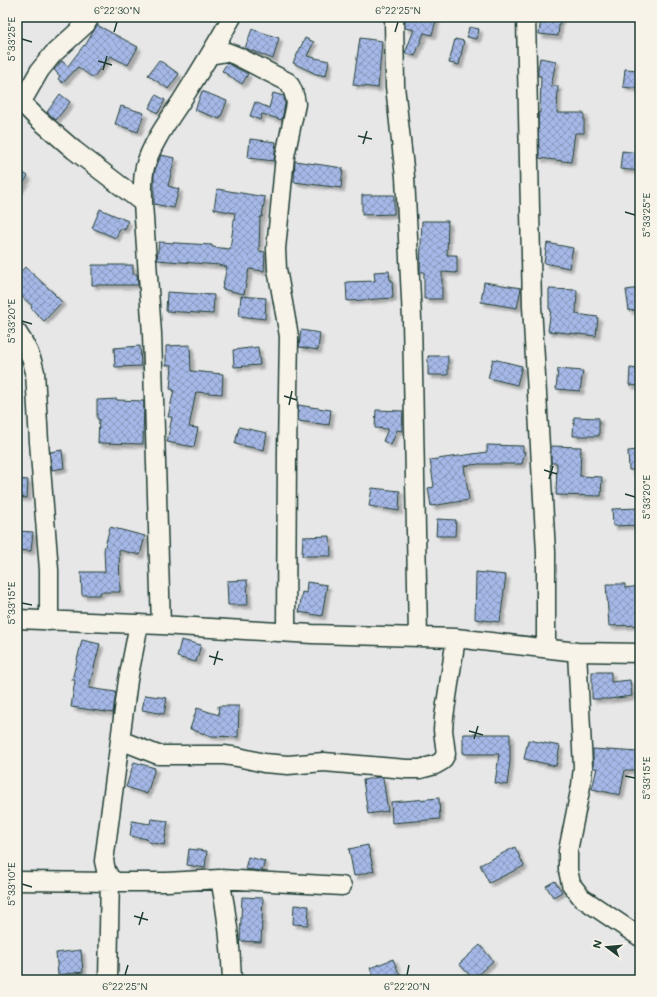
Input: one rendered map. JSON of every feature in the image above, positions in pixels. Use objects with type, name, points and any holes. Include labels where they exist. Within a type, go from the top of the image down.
[{"type":"street","points":[[90,17],[86,24],[53,54],[19,101],[74,150],[143,203]]},
{"type":"street","points":[[161,625],[152,334],[143,203],[145,167],[150,153],[232,17]]},
{"type":"street","points":[[394,17],[395,86],[404,177],[412,319],[418,637]]},
{"type":"street","points":[[526,17],[532,306],[546,552],[546,647]]},
{"type":"street","points":[[210,55],[227,52],[237,56],[288,82],[295,95],[296,104],[285,156],[276,249],[277,269],[289,336],[286,632]]},
{"type":"street","points":[[17,332],[33,361],[35,372],[39,442],[49,557],[49,621]]},
{"type":"street","points":[[17,619],[286,632],[456,638],[546,647],[577,652],[640,653]]},
{"type":"street","points":[[108,980],[112,881],[106,870],[104,861],[128,680],[139,624]]},
{"type":"street","points":[[120,740],[158,755],[224,755],[277,765],[324,762],[406,770],[420,769],[435,765],[442,761],[446,754],[443,730],[444,717],[456,638]]},
{"type":"street","points":[[577,652],[583,767],[581,786],[568,851],[568,870],[571,884],[582,898],[640,937]]},
{"type":"street","points":[[220,879],[231,947],[232,980]]},
{"type":"street","points":[[17,881],[167,882],[220,879],[342,886]]},
{"type":"building","points":[[405,17],[437,17],[432,35],[424,33],[415,56],[405,53],[414,30],[405,28]]},
{"type":"building","points":[[541,17],[560,17],[558,36],[539,34]]},
{"type":"building","points":[[97,25],[138,47],[128,65],[110,56],[93,78],[78,67],[63,83],[58,79],[60,76],[54,70],[62,61],[68,66],[84,45],[85,46]]},
{"type":"building","points":[[469,27],[479,29],[477,39],[467,37]]},
{"type":"building","points":[[252,29],[279,38],[273,59],[245,48]]},
{"type":"building","points":[[305,38],[314,42],[307,56],[329,61],[326,76],[316,74],[293,63]]},
{"type":"building","points":[[360,38],[382,41],[378,88],[353,85]]},
{"type":"building","points":[[455,39],[464,41],[459,65],[449,63]]},
{"type":"building","points":[[540,58],[556,61],[551,86],[558,86],[557,113],[584,113],[584,133],[575,133],[571,162],[539,158],[538,113],[540,113],[541,76],[538,76],[538,70]]},
{"type":"building","points":[[159,60],[179,74],[168,89],[148,75]]},
{"type":"building","points":[[227,63],[248,74],[242,84],[222,71]]},
{"type":"building","points":[[625,69],[640,70],[640,89],[623,87]]},
{"type":"building","points":[[202,91],[227,101],[220,119],[195,110]]},
{"type":"building","points":[[273,93],[284,96],[285,104],[282,120],[262,114],[260,120],[250,116],[255,102],[269,108]]},
{"type":"building","points":[[60,94],[70,102],[56,120],[47,112]]},
{"type":"building","points":[[156,95],[165,100],[158,113],[149,108]]},
{"type":"building","points":[[121,106],[144,113],[138,132],[115,124]]},
{"type":"building","points":[[250,139],[276,142],[274,161],[248,158]]},
{"type":"building","points":[[622,151],[640,153],[640,171],[620,169]]},
{"type":"building","points":[[161,155],[175,158],[168,186],[179,189],[174,208],[154,204],[154,173]]},
{"type":"building","points":[[295,161],[343,168],[341,188],[294,182]]},
{"type":"building","points":[[17,169],[28,176],[17,193]]},
{"type":"building","points":[[217,189],[265,197],[262,217],[260,217],[259,251],[265,252],[264,271],[249,269],[244,294],[222,289],[227,267],[157,260],[159,242],[212,245],[212,247],[230,249],[235,213],[214,209]]},
{"type":"building","points":[[362,195],[394,195],[394,214],[362,215]]},
{"type":"building","points":[[100,209],[128,221],[125,230],[120,228],[116,238],[92,228]]},
{"type":"building","points":[[422,221],[448,221],[447,255],[457,255],[457,273],[442,272],[442,299],[424,299],[424,272],[420,272]]},
{"type":"building","points":[[547,243],[573,248],[569,268],[544,263]]},
{"type":"building","points":[[92,265],[133,265],[133,274],[137,274],[138,285],[92,285]]},
{"type":"building","points":[[25,267],[62,302],[44,321],[31,308],[32,306],[17,292],[17,276]]},
{"type":"building","points":[[389,271],[390,280],[392,280],[393,298],[347,301],[346,282],[375,281],[374,272]]},
{"type":"building","points":[[484,282],[521,288],[517,308],[481,302]]},
{"type":"building","points":[[640,288],[640,309],[629,311],[626,290]]},
{"type":"building","points":[[549,289],[577,290],[576,314],[598,317],[596,336],[548,331],[551,309],[549,309]]},
{"type":"building","points":[[167,292],[214,295],[213,314],[166,311]]},
{"type":"building","points":[[241,296],[266,298],[265,319],[239,316]]},
{"type":"building","points":[[301,330],[320,333],[318,350],[299,347]]},
{"type":"building","points":[[190,345],[191,371],[223,374],[222,394],[196,392],[189,427],[198,428],[194,447],[167,442],[172,417],[168,417],[174,390],[170,389],[172,365],[166,365],[166,346]]},
{"type":"building","points":[[140,346],[141,366],[115,367],[114,348]]},
{"type":"building","points":[[258,347],[260,365],[234,367],[233,350]]},
{"type":"building","points":[[428,356],[448,356],[448,375],[428,375]]},
{"type":"building","points":[[493,359],[522,366],[517,385],[488,378]]},
{"type":"building","points":[[630,368],[640,369],[640,386],[629,385]]},
{"type":"building","points":[[558,369],[583,371],[580,391],[556,389]]},
{"type":"building","points":[[117,399],[144,401],[143,444],[98,443],[99,419],[97,419],[97,400]]},
{"type":"building","points":[[298,405],[331,410],[329,425],[298,421]]},
{"type":"building","points":[[376,410],[403,411],[402,431],[397,430],[391,445],[383,441],[388,429],[375,428]]},
{"type":"building","points":[[574,417],[599,418],[599,436],[573,436]]},
{"type":"building","points":[[239,427],[267,433],[264,450],[235,444]]},
{"type":"building","points":[[487,445],[523,446],[523,452],[525,452],[522,464],[479,464],[464,466],[469,500],[431,506],[428,488],[434,487],[430,460],[487,452]]},
{"type":"building","points":[[551,446],[581,447],[580,476],[602,477],[601,496],[556,495],[557,463],[551,463]]},
{"type":"building","points":[[62,450],[64,468],[52,470],[50,452]]},
{"type":"building","points":[[640,450],[640,470],[629,470],[628,451]]},
{"type":"building","points":[[17,479],[28,480],[27,498],[17,497]]},
{"type":"building","points":[[372,488],[400,491],[399,511],[369,506]]},
{"type":"building","points":[[640,508],[640,525],[613,526],[612,509]]},
{"type":"building","points":[[437,519],[456,520],[455,536],[436,536]]},
{"type":"building","points":[[110,527],[145,536],[140,555],[119,550],[120,592],[100,592],[100,595],[82,595],[81,572],[105,572],[104,550]]},
{"type":"building","points":[[17,531],[33,532],[31,551],[17,550]]},
{"type":"building","points":[[330,536],[331,556],[302,556],[303,537]]},
{"type":"building","points":[[476,572],[506,575],[500,622],[475,619]]},
{"type":"building","points":[[247,580],[248,605],[228,605],[227,581]]},
{"type":"building","points":[[307,582],[327,585],[322,616],[299,612],[302,592],[306,593]]},
{"type":"building","points":[[606,584],[625,584],[625,588],[640,586],[640,625],[609,626]]},
{"type":"building","points":[[82,640],[100,644],[89,688],[116,692],[113,713],[71,707],[75,680],[72,680]]},
{"type":"building","points":[[181,640],[201,645],[196,662],[177,657]]},
{"type":"building","points":[[592,672],[611,672],[611,682],[630,680],[632,696],[609,699],[592,699]]},
{"type":"building","points":[[145,695],[167,698],[164,714],[142,710]]},
{"type":"building","points":[[218,706],[239,706],[238,737],[211,736],[190,729],[197,708],[219,715]]},
{"type":"building","points":[[463,734],[510,734],[510,762],[507,785],[495,783],[499,754],[463,754]]},
{"type":"building","points":[[528,740],[560,746],[556,766],[524,759]]},
{"type":"building","points":[[593,749],[639,752],[638,770],[625,770],[620,795],[592,789],[597,768],[593,768]]},
{"type":"building","points":[[134,762],[155,768],[147,794],[126,787]]},
{"type":"building","points":[[380,777],[383,778],[388,811],[368,814],[363,780]]},
{"type":"building","points":[[439,798],[440,819],[392,823],[391,802]]},
{"type":"building","points":[[151,819],[168,821],[164,845],[148,842],[148,839],[130,836],[132,821],[150,824]]},
{"type":"building","points":[[368,845],[374,871],[354,876],[349,849]]},
{"type":"building","points":[[515,847],[524,866],[489,883],[480,865]]},
{"type":"building","points":[[189,849],[207,851],[205,868],[187,865]]},
{"type":"building","points":[[248,857],[265,861],[262,871],[245,869]]},
{"type":"building","points":[[555,881],[562,892],[553,897],[546,886]]},
{"type":"building","points":[[242,897],[263,898],[261,942],[240,941]]},
{"type":"building","points":[[294,905],[309,906],[308,925],[293,924]]},
{"type":"building","points":[[480,945],[493,961],[473,979],[459,964]]},
{"type":"building","points":[[81,950],[83,972],[58,975],[56,953]]},
{"type":"building","points":[[393,959],[400,976],[390,980],[374,980],[370,968]]}]
